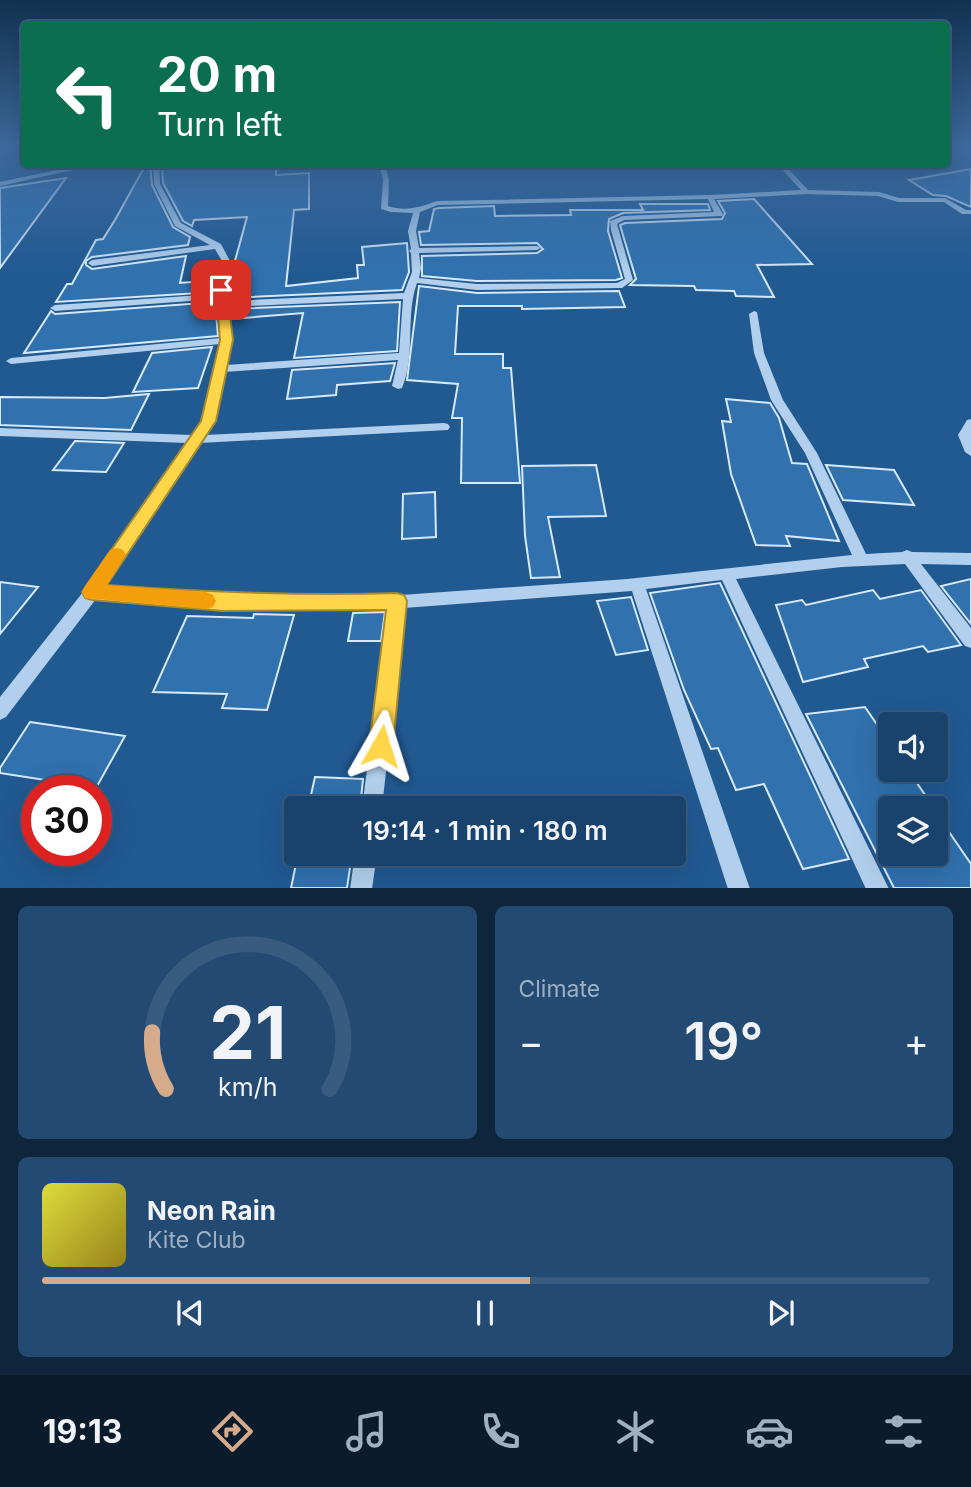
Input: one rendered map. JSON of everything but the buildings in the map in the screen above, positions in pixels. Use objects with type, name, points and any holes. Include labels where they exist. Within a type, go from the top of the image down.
[{"type":"street","points":[[0,711],[92,592],[208,421],[226,340],[222,300],[226,261],[218,246],[178,224],[159,188]]},
{"type":"street","points":[[385,188],[384,207],[391,211],[417,211],[448,202],[710,197],[806,192],[879,194],[898,201],[945,200],[965,212],[971,212]]},
{"type":"street","points":[[803,188],[806,192]]},
{"type":"street","points":[[413,280],[477,287],[619,286],[629,280],[626,256],[613,223],[623,218],[719,215],[710,197]]},
{"type":"street","points":[[398,386],[404,356],[408,296],[418,266],[413,251],[411,223],[417,211]]},
{"type":"street","points":[[92,264],[218,246]]},
{"type":"street","points":[[413,251],[537,248]]},
{"type":"street","points":[[55,308],[222,300],[408,296]]},
{"type":"street","points":[[754,314],[760,353],[777,400],[811,453],[860,559]]},
{"type":"street","points":[[11,361],[226,340]]},
{"type":"street","points":[[219,369],[404,356]]},
{"type":"street","points":[[971,423],[964,435],[971,452]]},
{"type":"street","points":[[0,432],[196,439],[443,427]]},
{"type":"street","points":[[907,556],[971,641]]},
{"type":"street","points":[[92,592],[223,602],[325,604],[637,584],[860,559],[907,556],[971,559]]},
{"type":"street","points":[[727,575],[878,888]]},
{"type":"street","points":[[637,584],[739,888]]},
{"type":"street","points":[[373,796],[397,601]]},
{"type":"street","points":[[360,888],[364,866]]},
{"type":"slow traffic","points":[[117,555],[92,592],[206,601]]},
{"type":"route","points":[[221,290],[227,328],[226,340],[208,421],[92,592],[223,602],[325,604],[397,601],[381,746]]}]
